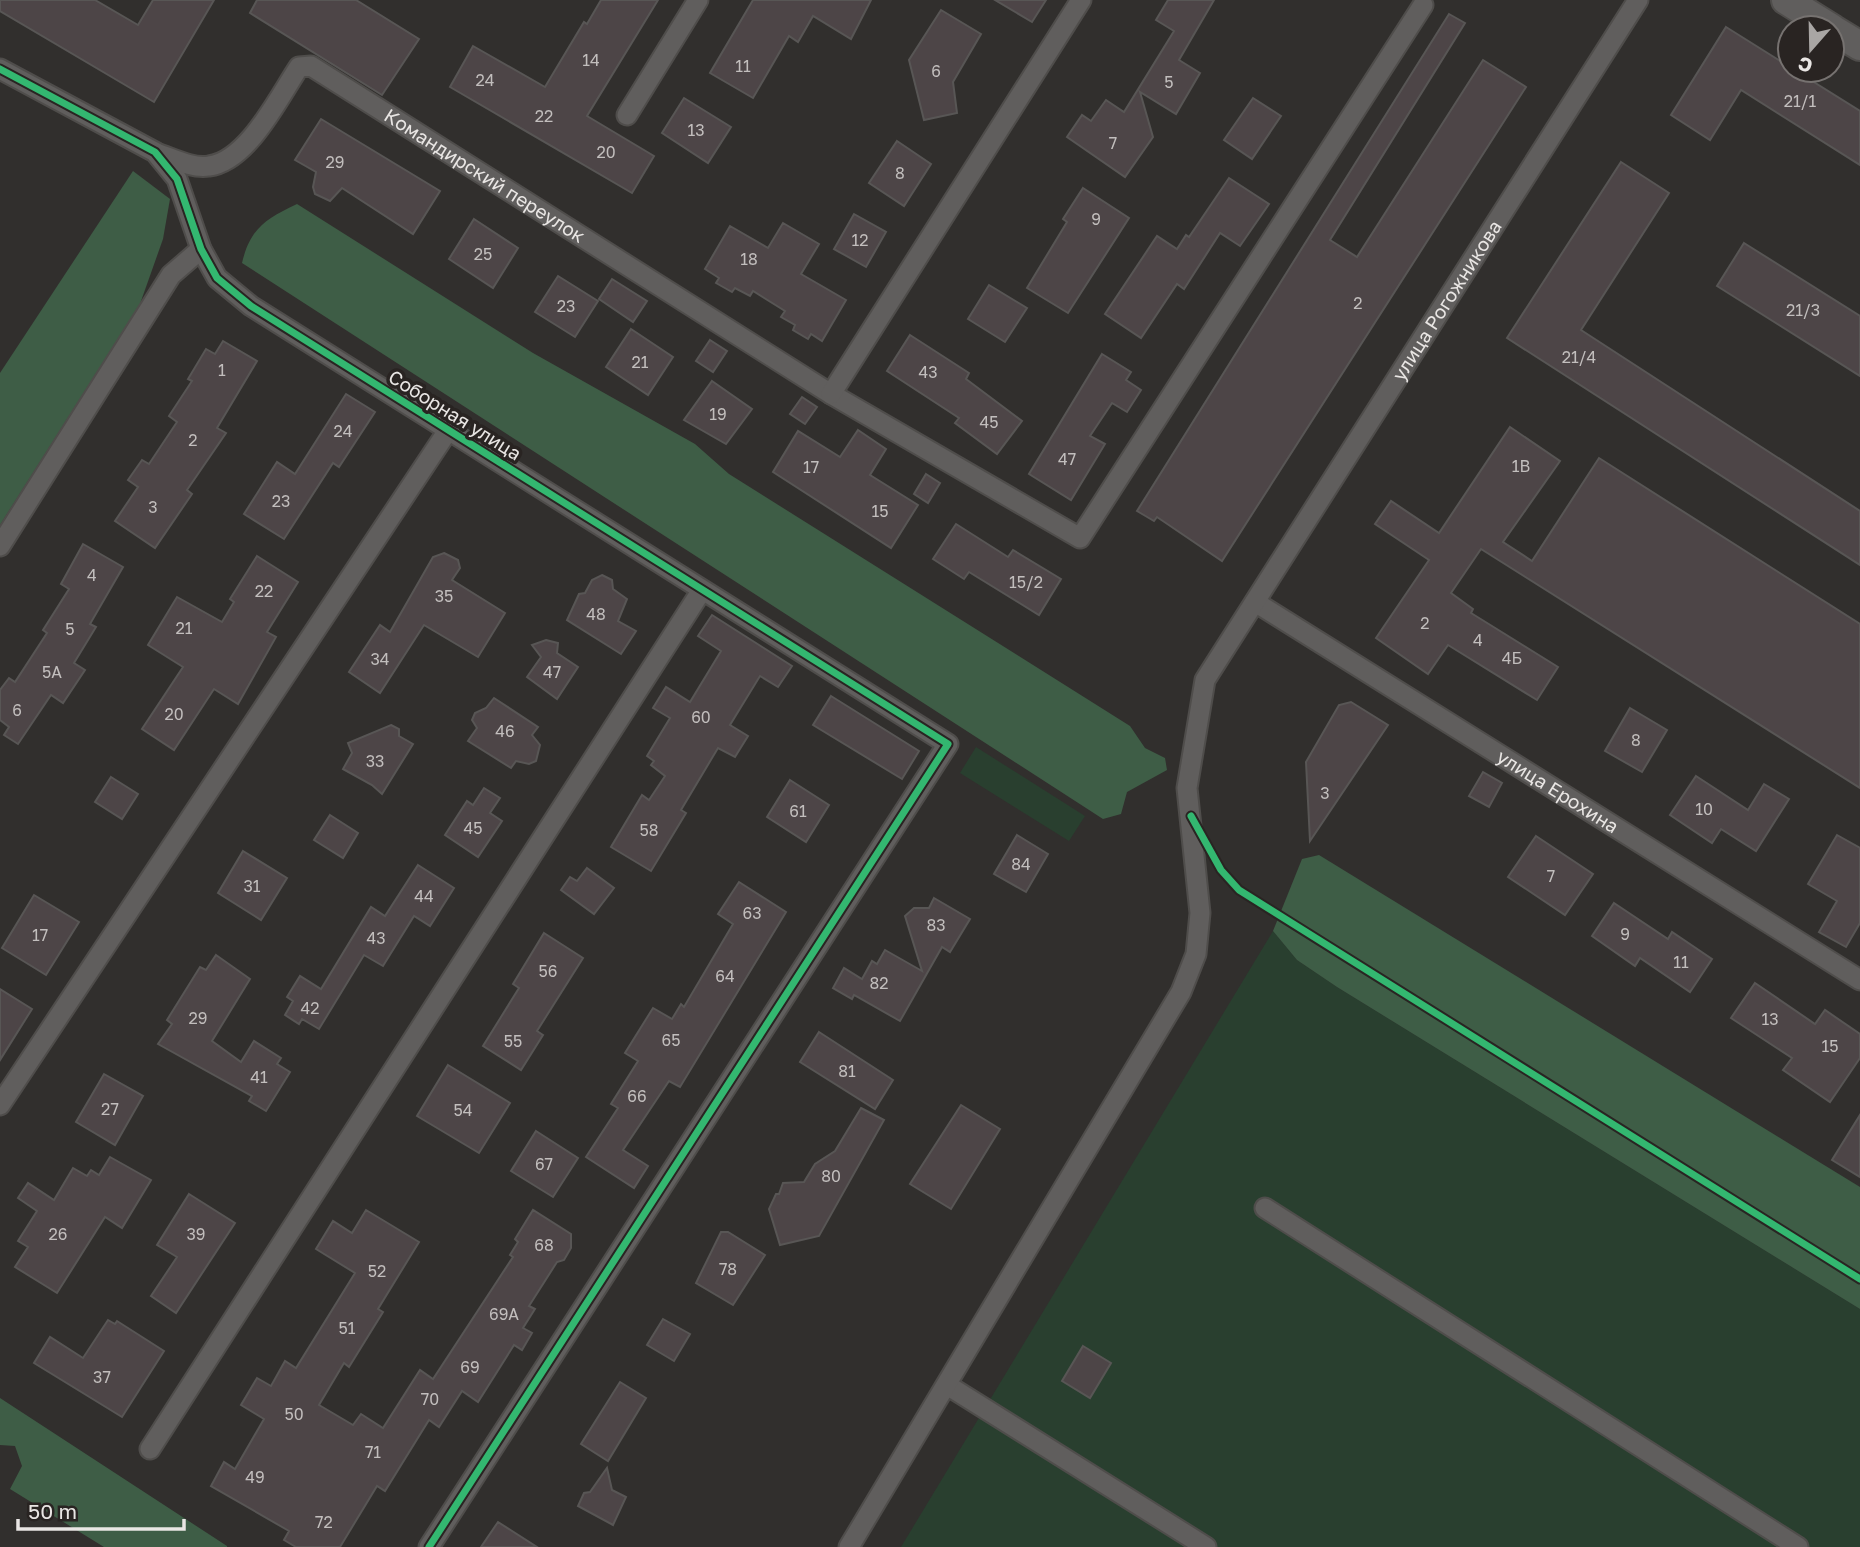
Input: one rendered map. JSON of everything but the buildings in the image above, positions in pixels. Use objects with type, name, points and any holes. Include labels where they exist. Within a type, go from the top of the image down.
[{"type":"main road","points":[[1786,0],[1808,14]]},
{"type":"street","points":[[627,115],[698,0]]},
{"type":"street","points":[[831,394],[1081,0]]},
{"type":"street","name":"улица Рогожникова","points":[[849,1547],[1181,992],[1196,954],[1200,913],[1187,788],[1205,680],[1638,0]]},
{"type":"street","name":"Командирский переулок","points":[[155,152],[192,165],[208,167],[222,163],[251,139],[299,66],[312,66],[831,394],[1080,538],[1423,5]]},
{"type":"street","name":"Соборная улица","points":[[0,69],[155,152],[177,179],[201,249],[217,278],[251,306],[948,744],[429,1547]]},
{"type":"street","points":[[0,546],[171,275],[201,249]]},
{"type":"street","points":[[0,1105],[449,429]]},
{"type":"street","points":[[150,1449],[702,590]]},
{"type":"street","name":"улица Ерохина","points":[[1255,602],[1860,980]]},
{"type":"street","points":[[1265,1209],[1798,1547]]},
{"type":"street","points":[[947,1385],[1206,1547]]},
{"type":"green space","points":[[133,171],[170,199],[163,239],[140,304],[0,525],[0,373]]},
{"type":"green space","points":[[297,204],[533,353],[695,444],[729,474],[1130,726],[1145,748],[1165,758],[1167,770],[1127,792],[1121,814],[1103,819],[242,263],[249,242],[260,226]]},
{"type":"green space","points":[[976,747],[1085,816],[1069,841],[960,773]]},
{"type":"green space","points":[[1319,855],[1860,1187],[1860,1309],[1297,960],[1273,931],[1302,859]]},
{"type":"green space","points":[[1273,931],[1297,960],[1337,987],[1860,1309],[1860,1547],[901,1547]]},
{"type":"green space","points":[[0,1398],[227,1547],[104,1547],[10,1489],[22,1466],[15,1446],[0,1445]]},
{"type":"cycle path","points":[[0,69],[155,152],[177,179],[201,249],[217,278],[251,306],[948,744],[429,1547]]},
{"type":"cycle path","points":[[1191,816],[1221,870],[1239,890],[1860,1279]]}]
